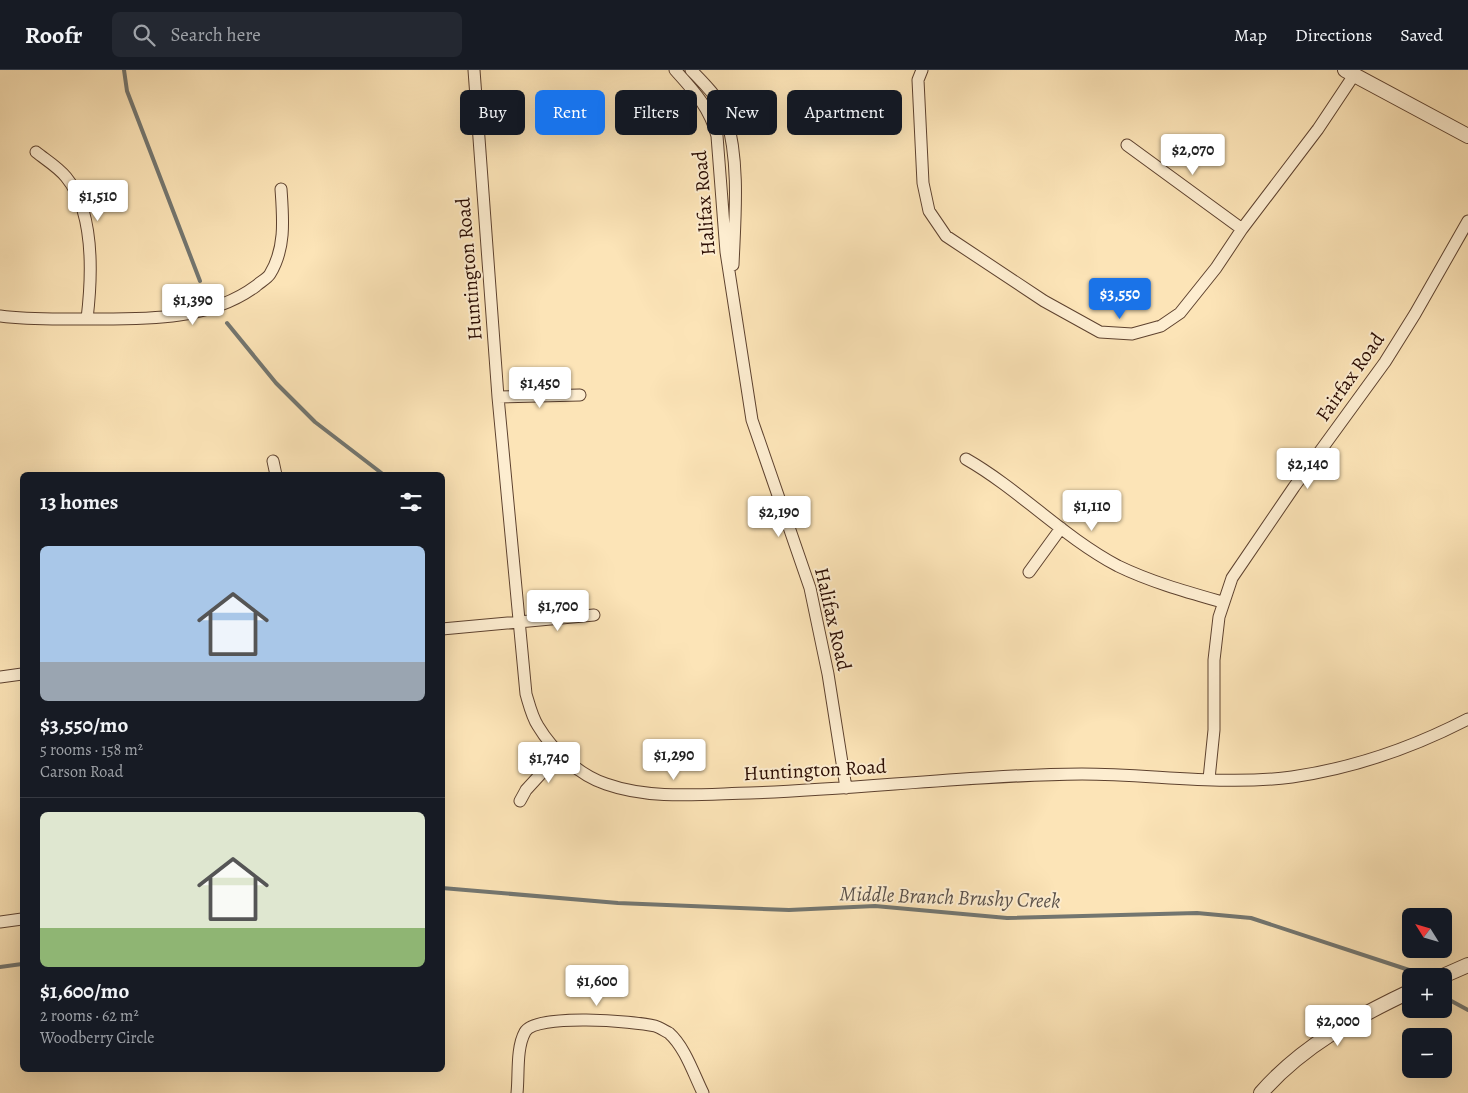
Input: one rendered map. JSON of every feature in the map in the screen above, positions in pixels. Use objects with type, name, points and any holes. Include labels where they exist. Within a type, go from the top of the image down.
[{"type":"street","name":"Huntington Road","points":[[474,70],[498,397],[526,694],[537,725],[559,754],[573,765],[604,784],[632,791],[660,794],[713,794],[846,788],[1082,774],[1256,781],[1329,771],[1371,760],[1415,744],[1468,719]]},
{"type":"street","name":"Halifax Road","points":[[675,70],[704,104],[713,118],[718,136],[726,252],[752,420],[810,588],[828,674],[846,788]]},
{"type":"street","name":"Halifax Road","points":[[691,70],[704,83],[726,114],[736,175],[732,287]]},
{"type":"street","points":[[922,70],[918,80],[919,104],[923,183],[929,211],[946,236],[1044,301],[1100,332],[1132,334],[1161,326],[1180,313],[1216,268],[1242,229],[1318,129],[1350,73],[1468,136]]},
{"type":"street","points":[[1127,145],[1242,229]]},
{"type":"street","points":[[36,152],[65,175],[72,185],[83,212],[91,280],[87,319]]},
{"type":"street","points":[[0,316],[21,319],[115,321],[180,315],[224,304],[246,293],[268,276],[277,261],[282,244],[282,189]]},
{"type":"street","name":"Fairfax Road","points":[[1209,779],[1214,730],[1214,660],[1222,602],[1232,578],[1390,354],[1468,221]]},
{"type":"street","points":[[498,397],[580,395]]},
{"type":"street","points":[[966,459],[1008,485],[1035,510],[1117,565],[1169,587],[1222,602]]},
{"type":"street","points":[[273,461],[275,472]]},
{"type":"street","points":[[1029,572],[1061,528]]},
{"type":"street","points":[[445,629],[594,616]]},
{"type":"street","points":[[0,677],[20,674]]},
{"type":"street","points":[[520,802],[526,790],[559,754]]},
{"type":"street","points":[[0,922],[20,918]]},
{"type":"street","points":[[1452,972],[1468,965]]},
{"type":"street","points":[[1261,1093],[1305,1052],[1348,1023],[1402,996]]},
{"type":"street","points":[[517,1093],[521,1050],[525,1032],[531,1025],[551,1020],[588,1020],[656,1026],[670,1034],[683,1054],[703,1093]]},
{"type":"waterway","points":[[124,70],[127,91],[200,281]]},
{"type":"waterway","points":[[227,323],[276,383],[315,422],[380,472]]},
{"type":"waterway","name":"Middle Branch Brushy Creek","points":[[445,888],[618,903],[789,910],[875,906],[1007,918],[1197,913],[1251,918],[1403,968]]},
{"type":"waterway","name":"Middle Branch Brushy Creek","points":[[0,967],[20,964]]},
{"type":"waterway","name":"Middle Branch Brushy Creek","points":[[1452,1001],[1468,1010]]}]
